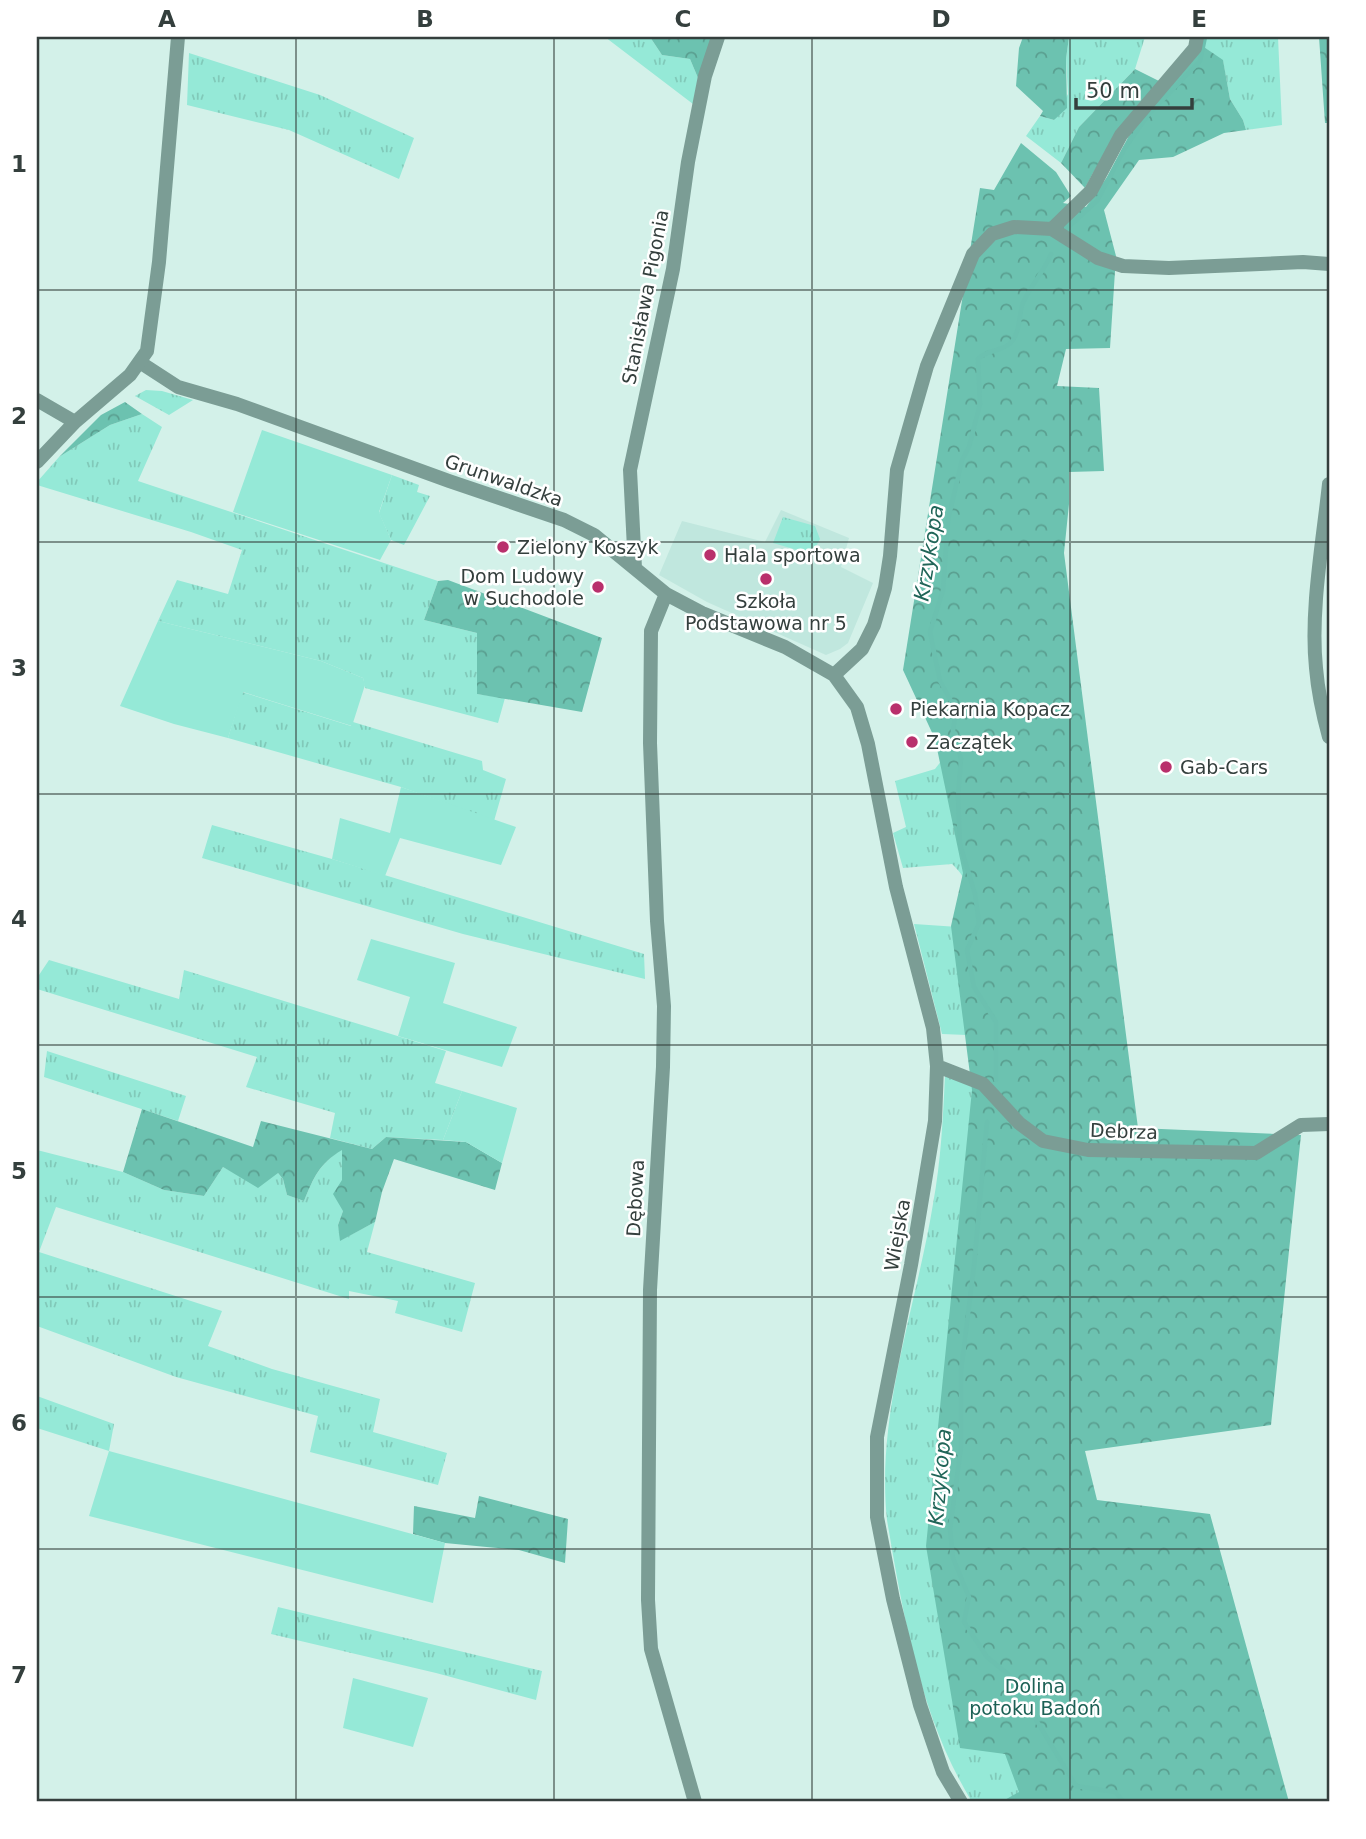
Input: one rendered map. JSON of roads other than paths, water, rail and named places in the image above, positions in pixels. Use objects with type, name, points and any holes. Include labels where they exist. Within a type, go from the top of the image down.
[{"type":"street","points":[[37,462],[75,422],[141,363],[147,351],[159,262],[178,37]]},
{"type":"street","name":"Stanisława Pigonia","points":[[635,568],[630,470],[673,269],[688,162],[705,76],[718,37]]},
{"type":"street","points":[[1052,229],[1091,191],[1121,135],[1195,48],[1198,37]]},
{"type":"street","points":[[834,675],[862,649],[874,625],[885,588],[890,556],[897,470],[927,366],[973,254],[992,234],[1013,227],[1052,229],[1098,258],[1122,266],[1168,268],[1303,262],[1329,264]]},
{"type":"street","name":"Grunwaldzka","points":[[141,363],[178,387],[237,404],[564,520],[594,535],[666,594],[702,613],[785,648],[834,675]]},
{"type":"street","points":[[37,400],[75,422]]},
{"type":"street","points":[[1329,484],[1317,611],[1315,666],[1329,737]]},
{"type":"street","name":"Dębowa","points":[[666,594],[651,631],[650,743],[657,921],[664,1006],[650,1290],[648,1600],[652,1649],[695,1802]]},
{"type":"street","name":"Wiejska","points":[[834,675],[857,707],[868,744],[896,887],[933,1028],[937,1066],[935,1121],[911,1265],[877,1437],[877,1517],[893,1600],[920,1706],[943,1772],[961,1802]]},
{"type":"street","name":"Debrza","points":[[937,1066],[983,1084],[1019,1123],[1043,1141],[1088,1150],[1256,1153],[1301,1125],[1329,1124]]},
{"type":"waterway","name":"Krzykopa","points":[[1066,229],[1097,201],[1125,148],[1148,115],[1200,61],[1205,37]]},
{"type":"waterway","name":"Krzykopa","points":[[996,1080],[996,1022],[974,987],[967,950],[979,923],[975,894],[960,844],[958,797],[961,759],[953,731],[956,710],[940,681],[930,632],[943,590],[948,520],[962,460],[969,447],[980,404],[978,359],[1012,341],[1023,303],[1051,254]]},
{"type":"waterway","name":"Krzykopa","points":[[987,1122],[961,1371],[961,1447],[950,1529],[953,1558],[969,1597],[964,1622],[987,1657],[1009,1675],[1076,1786],[1115,1792],[1124,1802]]},
{"type":"place","name":"Zielony Koszyk","points":[[503,547]]},
{"type":"place","name":"Hala sportowa","points":[[710,555]]},
{"type":"place","name":"Szkoła Podstawowa nr 5","points":[[766,579]]},
{"type":"place","name":"Dom Ludowy w Suchodole","points":[[598,587]]},
{"type":"place","name":"Piekarnia Kopacz","points":[[896,709]]},
{"type":"place","name":"Zaczątek","points":[[912,742]]},
{"type":"place","name":"Gab-Cars","points":[[1166,767]]},
{"type":"park label","name":"Dolina potoku Badoń","points":[[1035,1697]]}]
